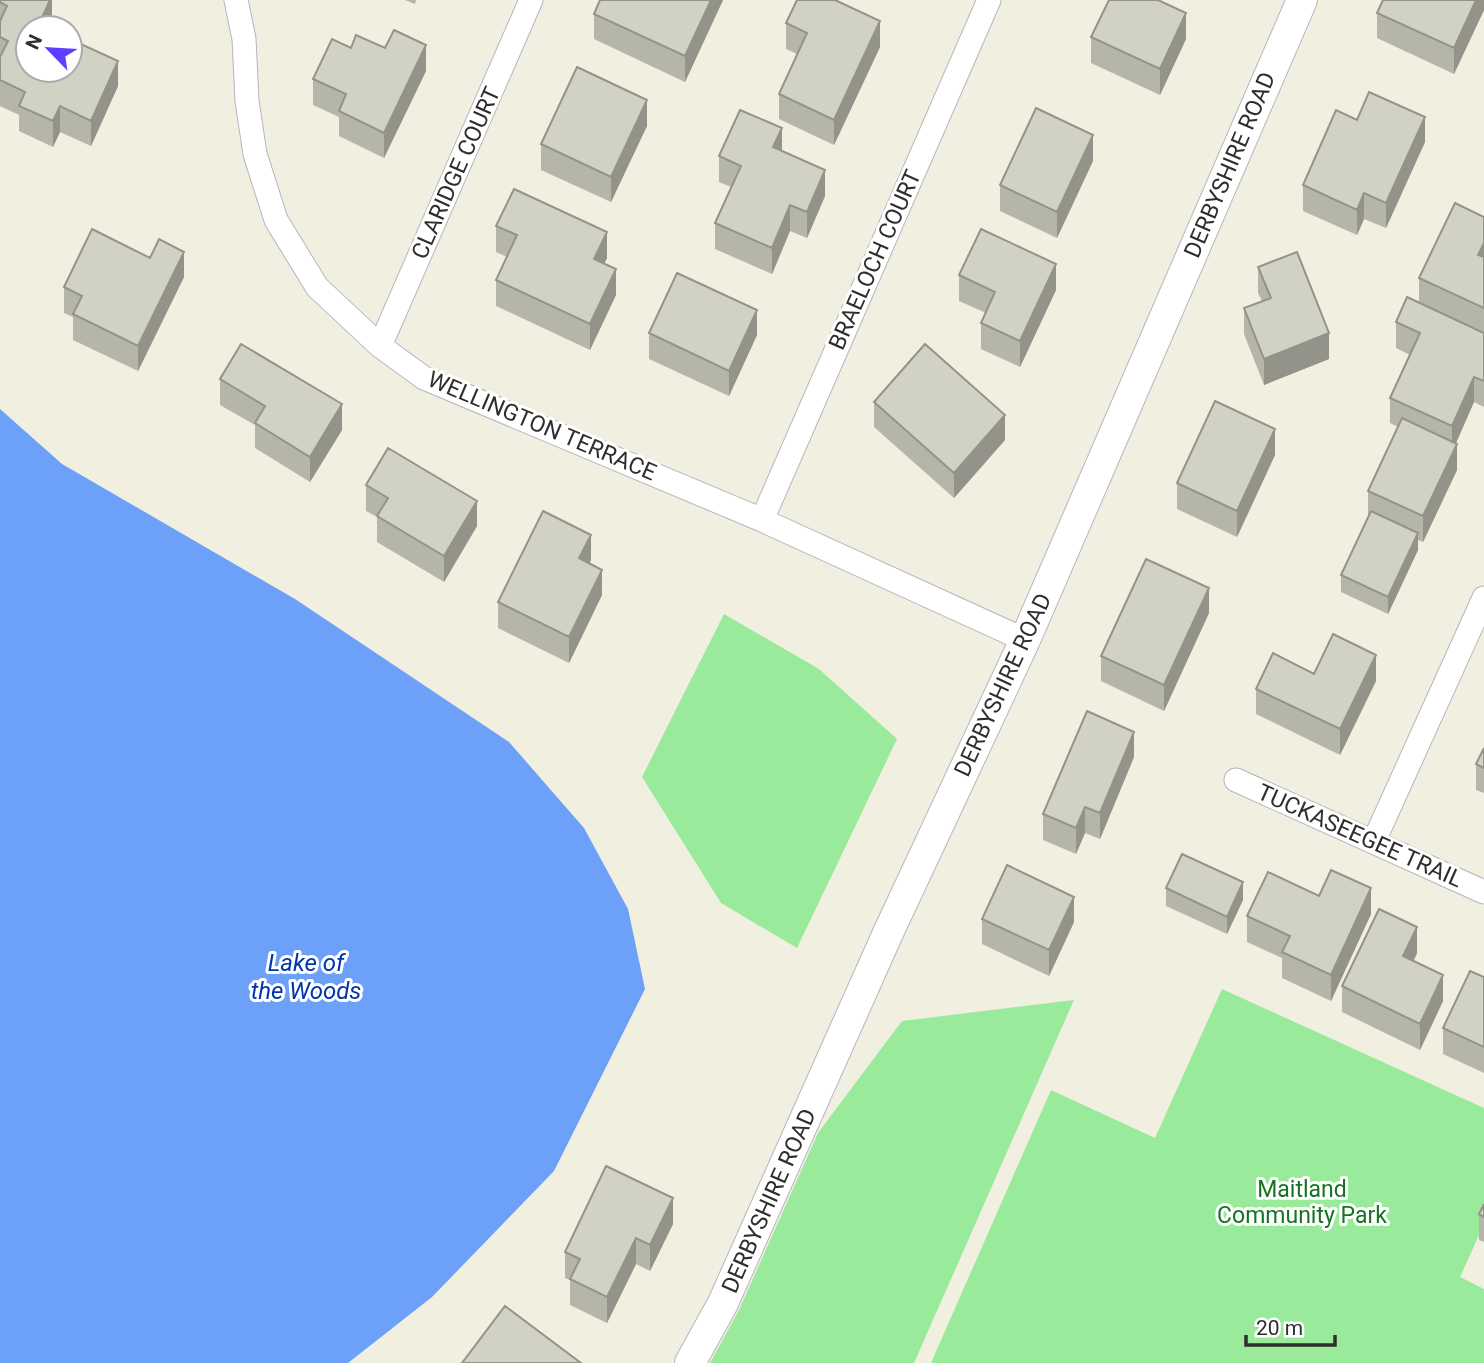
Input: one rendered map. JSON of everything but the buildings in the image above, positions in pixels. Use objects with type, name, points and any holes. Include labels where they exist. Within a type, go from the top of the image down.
[{"type":"street","name":"WELLINGTON TERRACE","points":[[236,0],[244,39],[247,101],[255,154],[276,220],[317,287],[380,346],[424,377],[762,520],[1025,640]]},
{"type":"street","name":"CLARIDGE COURT","points":[[380,346],[531,0]]},
{"type":"street","name":"BRAELOCH COURT","points":[[762,520],[989,0]]},
{"type":"street","name":"DERBYSHIRE ROAD","points":[[690,1363],[723,1303],[888,933],[1025,640],[1302,0]]},
{"type":"street","points":[[1374,841],[1484,598]]},
{"type":"street","name":"TUCKASEEGEE TRAIL","points":[[1236,780],[1484,891]]},
{"type":"green space","points":[[724,614],[819,669],[897,739],[797,948],[721,903],[642,777]]},
{"type":"green space","name":"Maitland Community Park","points":[[1222,989],[1484,1108],[1484,1224],[1460,1277],[1484,1289],[1484,1363],[931,1363],[1051,1090],[1155,1138]]},
{"type":"green space","points":[[1074,1000],[914,1363],[710,1363],[739,1310],[818,1133],[902,1021]]},
{"type":"water","name":"Lake of the Woods","points":[[0,409],[62,464],[295,599],[509,742],[584,828],[628,909],[645,989],[554,1171],[432,1297],[348,1363],[0,1363]]}]
